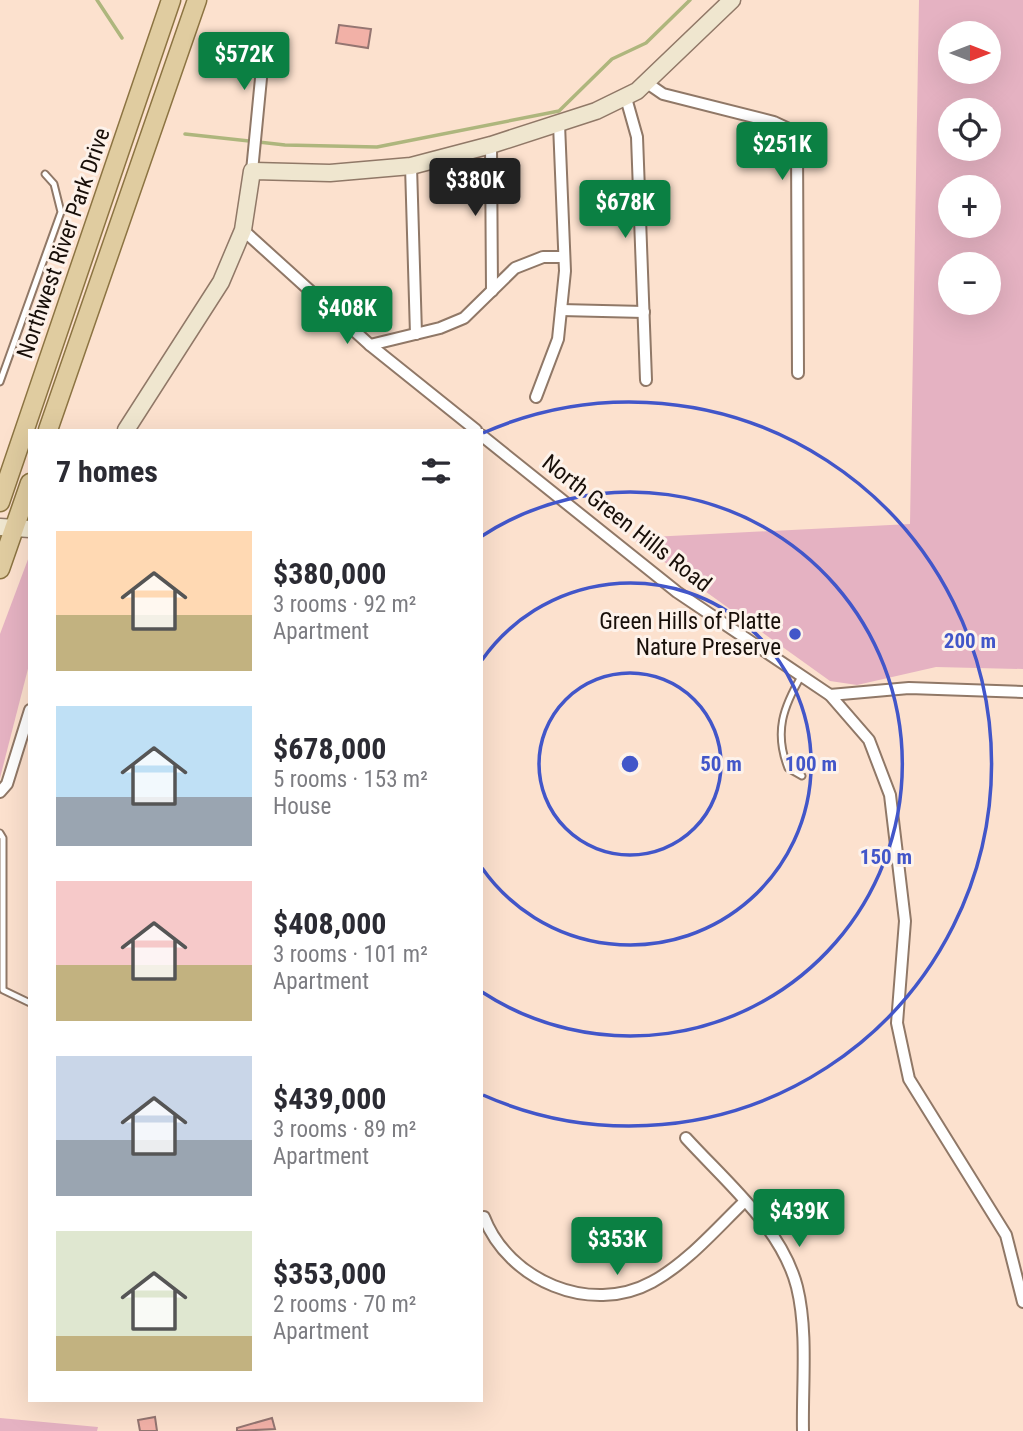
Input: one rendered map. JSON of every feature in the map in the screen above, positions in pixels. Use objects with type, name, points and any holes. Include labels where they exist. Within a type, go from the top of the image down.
[{"type":"main road","name":"Northwest River Park Drive","points":[[0,502],[94,233],[171,0]]},
{"type":"main road","name":"Northwest River Park Drive","points":[[48,429],[197,0]]},
{"type":"main road","points":[[0,569],[28,489]]},
{"type":"street","points":[[253,164],[330,173],[411,166],[559,124],[626,98],[732,0]]},
{"type":"street","points":[[126,429],[221,282],[237,247],[243,230],[253,164],[262,68]]},
{"type":"street","points":[[646,82],[663,94],[774,122],[789,129],[797,141],[798,373]]},
{"type":"street","points":[[626,98],[637,137],[646,380]]},
{"type":"street","points":[[536,397],[558,339],[561,310],[564,257],[559,124]]},
{"type":"street","points":[[491,145],[492,291]]},
{"type":"street","points":[[411,166],[416,334]]},
{"type":"street","points":[[243,230],[370,345],[475,429]]},
{"type":"street","points":[[370,345],[416,334],[464,318],[515,268],[543,257],[564,257]]},
{"type":"street","points":[[561,310],[644,312]]},
{"type":"street","name":"North Green Hills Road","points":[[483,437],[677,592],[830,695],[869,740],[890,795],[905,921],[897,1023],[909,1079],[1006,1235],[1023,1302]]},
{"type":"street","points":[[830,695],[909,688],[1023,692]]},
{"type":"street","points":[[0,792],[7,784],[28,716]]},
{"type":"street","points":[[686,1138],[744,1202],[780,1248],[797,1285],[801,1309],[803,1431]]},
{"type":"street","points":[[484,1217],[489,1230],[507,1255],[532,1275],[553,1287],[594,1296],[649,1284],[668,1272],[744,1202]]},
{"type":"lane","points":[[0,382],[61,212],[54,184],[45,174]]},
{"type":"lane","points":[[802,675],[782,713],[780,740],[788,768],[802,776]]},
{"type":"lane","points":[[0,833],[3,838],[3,990],[28,1002]]},
{"type":"shaded area","points":[[919,0],[1023,0],[1023,669],[936,667],[857,685],[830,681],[631,538],[910,524]]},
{"type":"shaded area","points":[[28,559],[28,669],[0,778],[0,634]]},
{"type":"shaded area","points":[[0,1418],[98,1427],[97,1431],[0,1431]]},
{"type":"building","points":[[339,25],[371,29],[368,48],[336,43]]},
{"type":"building","points":[[155,1417],[157,1431],[140,1431],[138,1420]]},
{"type":"building","points":[[272,1418],[275,1429],[237,1431],[237,1428]]},
{"type":"waterway","points":[[97,0],[122,38]]},
{"type":"waterway","points":[[185,134],[285,145],[377,147],[559,111],[612,59],[646,43],[690,0]]},
{"type":"place","name":"Green Hills of Platte Nature Preserve","points":[[795,634]]}]
